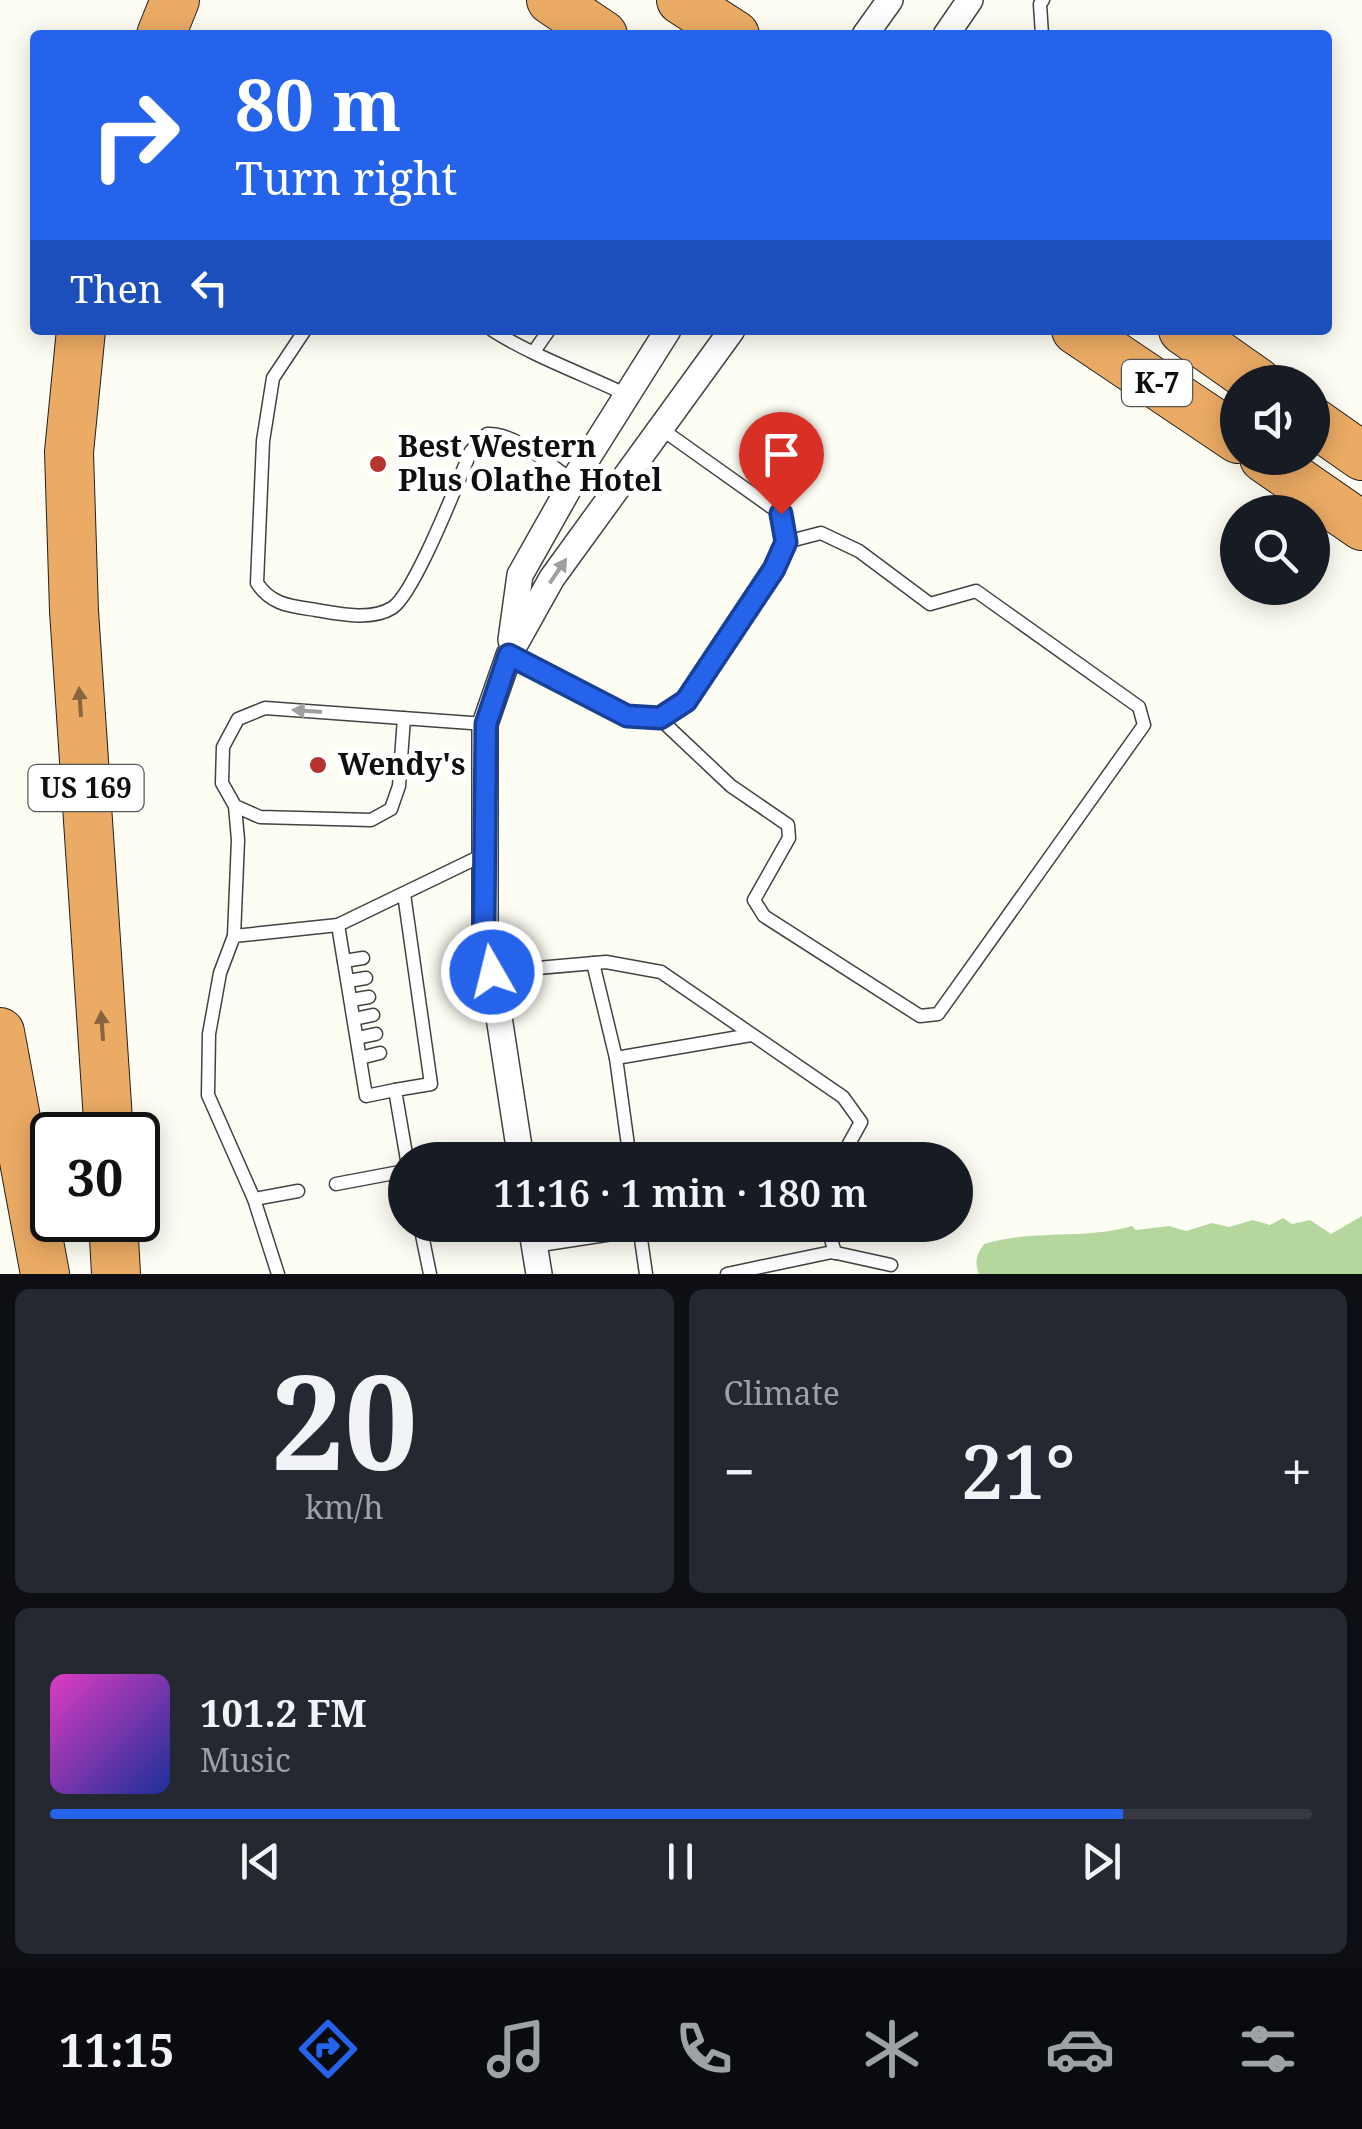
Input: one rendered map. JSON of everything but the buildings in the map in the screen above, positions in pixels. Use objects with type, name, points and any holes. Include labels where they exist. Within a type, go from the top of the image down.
[{"type":"highway","points":[[163,30],[175,0]]},
{"type":"highway","points":[[552,0],[597,30]]},
{"type":"highway","points":[[681,0],[726,30]]},
{"type":"highway","name":"US 169","points":[[81,335],[69,452],[74,591],[108,1112]]},
{"type":"highway","name":"K-7","points":[[1083,335],[1220,427]]},
{"type":"highway","name":"K-7","points":[[1191,335],[1233,365]]},
{"type":"highway","points":[[1330,434],[1362,456]]},
{"type":"highway","points":[[1288,475],[1362,526]]},
{"type":"highway","points":[[0,1032],[45,1274]]},
{"type":"highway","points":[[114,1242],[116,1274]]},
{"type":"street","points":[[869,30],[890,0]]},
{"type":"street","points":[[949,30],[970,0]]},
{"type":"street","points":[[518,1142],[484,926],[486,724],[509,655],[520,575],[572,480],[665,335]]},
{"type":"street","points":[[509,655],[552,578],[728,335]]},
{"type":"street","points":[[534,1242],[539,1274]]},
{"type":"lane","points":[[1042,30],[1043,0]]},
{"type":"lane","points":[[302,335],[273,378],[263,441],[257,583],[265,596],[278,603],[366,616],[393,608],[412,582],[471,452],[487,434],[498,434],[518,443],[572,480]]},
{"type":"lane","points":[[500,335],[625,394]]},
{"type":"lane","points":[[534,350],[545,335]]},
{"type":"lane","points":[[509,655],[627,716],[660,718],[686,701],[774,569],[786,542],[781,514],[660,428]]},
{"type":"lane","points":[[660,718],[731,786],[788,825],[789,838],[754,900],[764,916],[920,1016],[938,1014],[1144,725],[1139,708],[976,591],[930,604],[859,551],[821,533],[786,542]]},
{"type":"lane","points":[[278,1274],[254,1199],[208,1095],[210,1034],[220,973],[234,936],[238,840],[235,806],[222,783],[223,747],[238,720],[266,708],[486,724]]},
{"type":"lane","points":[[235,806],[260,817],[372,820],[391,809],[399,786],[404,718]]},
{"type":"lane","points":[[234,936],[338,925],[485,854]]},
{"type":"lane","points":[[338,925],[366,1096],[431,1084],[404,894]]},
{"type":"lane","points":[[394,953],[412,950]]},
{"type":"lane","points":[[344,961],[362,958]]},
{"type":"lane","points":[[492,972],[606,962],[662,972],[843,1096],[861,1122],[850,1142]]},
{"type":"lane","points":[[593,963],[616,1058],[628,1142]]},
{"type":"lane","points":[[397,972],[414,969]]},
{"type":"lane","points":[[348,981],[366,978]]},
{"type":"lane","points":[[400,992],[417,989]]},
{"type":"lane","points":[[351,1000],[370,997]]},
{"type":"lane","points":[[404,1010],[420,1007]]},
{"type":"lane","points":[[354,1019],[373,1016]]},
{"type":"lane","points":[[407,1029],[423,1026]]},
{"type":"lane","points":[[356,1038],[376,1034]]},
{"type":"lane","points":[[616,1058],[751,1035]]},
{"type":"lane","points":[[410,1048],[426,1046]]},
{"type":"lane","points":[[360,1058],[380,1054]]},
{"type":"lane","points":[[395,1090],[404,1142]]},
{"type":"lane","points":[[336,1184],[388,1173]]},
{"type":"lane","points":[[254,1199],[298,1191]]},
{"type":"lane","points":[[423,1242],[430,1274]]},
{"type":"lane","points":[[641,1242],[646,1274]]},
{"type":"lane","points":[[832,1242],[835,1253]]},
{"type":"lane","points":[[727,1274],[835,1253],[891,1265]]},
{"type":"green space","points":[[1362,1216],[1362,1274],[979,1274],[977,1266],[984,1244],[1002,1239],[1096,1233],[1132,1226],[1136,1230],[1169,1226],[1186,1231],[1212,1223],[1229,1227],[1253,1220],[1270,1225],[1283,1218],[1292,1224],[1310,1220],[1331,1234]]},
{"type":"place","name":"Best Western Plus Olathe Hotel","points":[[378,464]]},
{"type":"place","name":"Wendy's","points":[[318,765]]},
{"type":"route","points":[[492,972],[484,926],[486,724],[509,655],[627,716],[660,718],[686,701],[774,569],[786,542],[781,514]]}]
